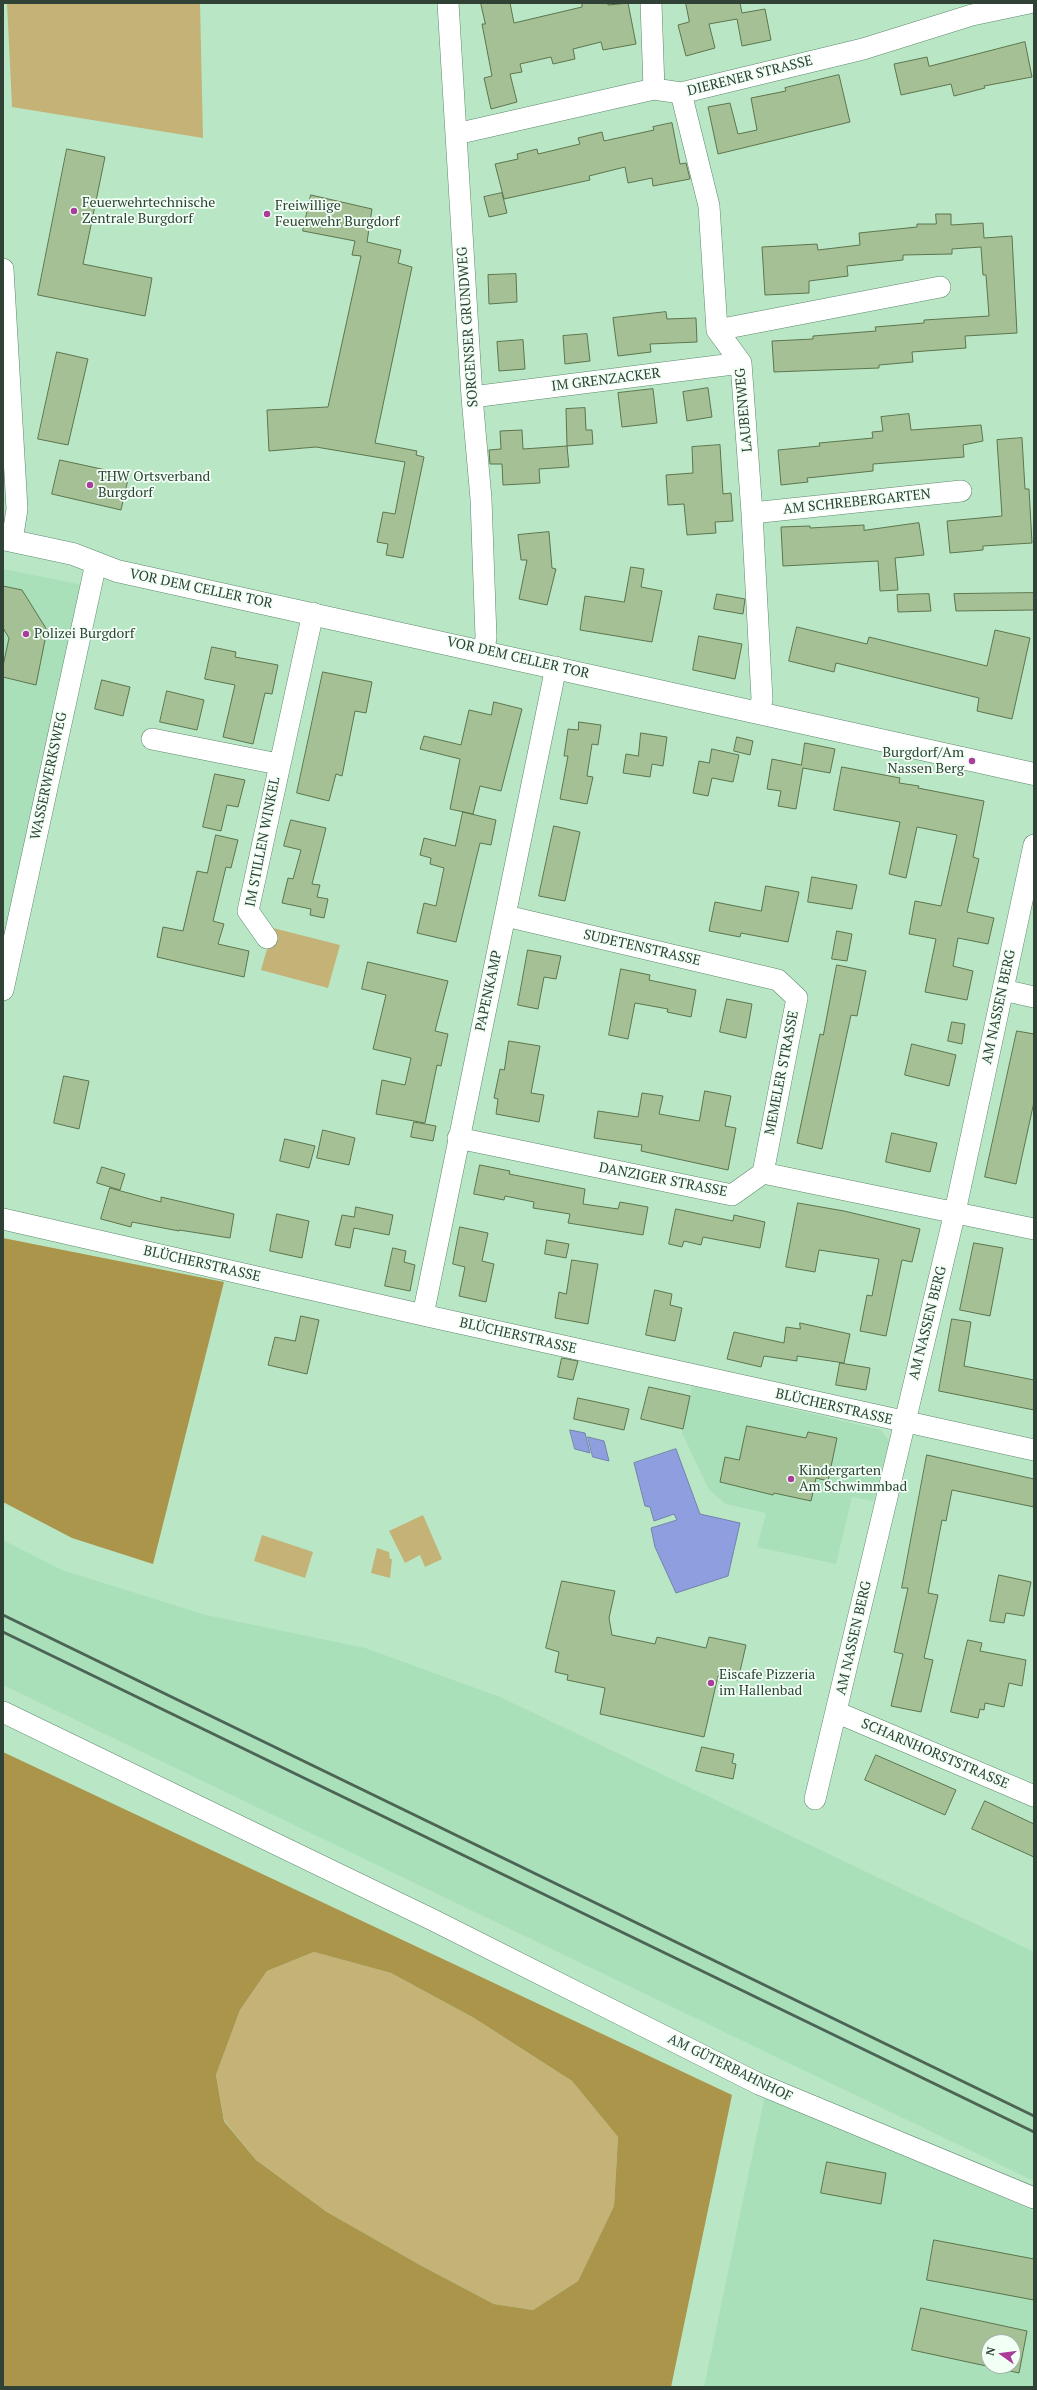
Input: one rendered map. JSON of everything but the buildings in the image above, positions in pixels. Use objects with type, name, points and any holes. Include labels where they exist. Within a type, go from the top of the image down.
[{"type":"street","name":"SORGENSER GRUNDWEG","points":[[448,3],[472,397],[481,507],[486,637],[484,650]]},
{"type":"street","points":[[651,3],[654,89]]},
{"type":"street","name":"DIERENER STRASSE","points":[[456,134],[654,89],[681,93],[863,49],[971,9],[1029,3]]},
{"type":"street","points":[[681,93],[709,206],[717,330],[940,287]]},
{"type":"street","points":[[3,269],[17,509],[7,540]]},
{"type":"street","name":"LAUBENWEG","points":[[717,330],[741,363],[752,513],[762,699],[759,713]]},
{"type":"street","name":"IM GRENZACKER","points":[[472,397],[741,363]]},
{"type":"street","name":"AM SCHREBERGARTEN","points":[[752,513],[962,491]]},
{"type":"street","name":"VOR DEM CELLER TOR","points":[[7,540],[73,554],[117,571],[484,650],[1034,774]]},
{"type":"street","name":"WASSERWERKSWEG","points":[[3,990],[96,563]]},
{"type":"street","name":"IM STILLEN WINKEL","points":[[267,938],[248,911],[278,764],[312,614]]},
{"type":"street","name":"PAPENKAMP","points":[[423,1315],[458,1138],[506,916],[556,667]]},
{"type":"street","name":"IM STILLEN WINKEL","points":[[152,739],[278,764]]},
{"type":"street","name":"AM NASSEN BERG","points":[[815,1799],[955,1212],[1034,845]]},
{"type":"street","name":"SUDETENSTRASSE","points":[[506,916],[778,980]]},
{"type":"street","name":"MEMELER STRASSE","points":[[763,1173],[796,998],[778,980]]},
{"type":"street","points":[[1003,990],[1034,997]]},
{"type":"street","name":"DANZIGER STRASSE","points":[[458,1138],[732,1195],[763,1173]]},
{"type":"street","points":[[763,1173],[1034,1229]]},
{"type":"street","name":"BLÜCHERSTRASSE","points":[[3,1219],[423,1315],[1034,1450]]},
{"type":"street","name":"AM GÜTERBAHNHOF","points":[[3,1712],[433,1920],[760,2084],[1034,2198]]},
{"type":"street","name":"SCHARNHORSTSTRASSE","points":[[836,1712],[1034,1796]]},
{"type":"shaded area","points":[[7,3],[200,3],[203,138],[12,107]]},
{"type":"shaded area","points":[[3,569],[83,585],[3,954]]},
{"type":"shaded area","points":[[273,928],[340,945],[328,988],[261,970]]},
{"type":"shaded area","points":[[3,1238],[224,1282],[153,1564],[72,1538],[3,1502]]},
{"type":"shaded area","name":"Kindergarten Am Schwimmbad","points":[[692,1386],[881,1430],[889,1441],[874,1501],[852,1497],[836,1564],[757,1547],[766,1513],[726,1504],[709,1490],[682,1433]]},
{"type":"shaded area","points":[[423,1515],[442,1559],[425,1567],[420,1555],[405,1563],[389,1531]]},
{"type":"shaded area","points":[[262,1535],[313,1552],[305,1578],[254,1561]]},
{"type":"shaded area","points":[[3,1540],[62,1570],[206,1615],[365,1648],[500,1697],[1034,1952],[1034,2181],[3,1685]]},
{"type":"shaded area","points":[[377,1548],[389,1552],[390,1559],[392,1559],[390,1578],[371,1573]]},
{"type":"shaded area","points":[[3,1752],[732,2095],[671,2387],[3,2387]],"holes":[[[314,1952],[391,1973],[474,2018],[572,2081],[618,2137],[614,2206],[578,2281],[533,2310],[494,2304],[420,2265],[327,2212],[256,2160],[224,2121],[216,2075],[240,2010],[267,1971]]]},
{"type":"shaded area","points":[[314,1952],[391,1973],[474,2018],[572,2081],[618,2137],[614,2206],[578,2281],[533,2310],[494,2304],[420,2265],[327,2212],[256,2160],[224,2120],[216,2075],[240,2010],[267,1971]]},
{"type":"shaded area","points":[[765,2095],[1034,2211],[1034,2387],[704,2387]]},
{"type":"water","points":[[570,1430],[585,1433],[590,1453],[575,1449]]},
{"type":"water","points":[[588,1437],[604,1441],[609,1461],[593,1457]]},
{"type":"water","points":[[676,1449],[700,1514],[740,1523],[728,1576],[676,1593],[655,1547],[651,1528],[677,1520],[674,1514],[654,1521],[650,1507],[645,1506],[634,1463]]},
{"type":"railway","points":[[3,1615],[1034,2116]]},
{"type":"railway","points":[[3,1632],[1034,2132]]},
{"type":"place","name":"Feuerwehrtechnische Zentrale Burgdorf","points":[[74,211]]},
{"type":"place","name":"Freiwillige Feuerwehr Burgdorf","points":[[267,214]]},
{"type":"place","name":"THW Ortsverband Burgdorf","points":[[90,485]]},
{"type":"place","name":"Polizei Burgdorf","points":[[26,634]]},
{"type":"place","name":"Burgdorf/Am Nassen Berg","points":[[972,761]]},
{"type":"place","name":"Kindergarten Am Schwimmbad","points":[[791,1479]]},
{"type":"place","name":"Eiscafe Pizzeria im Hallenbad","points":[[711,1683]]}]
